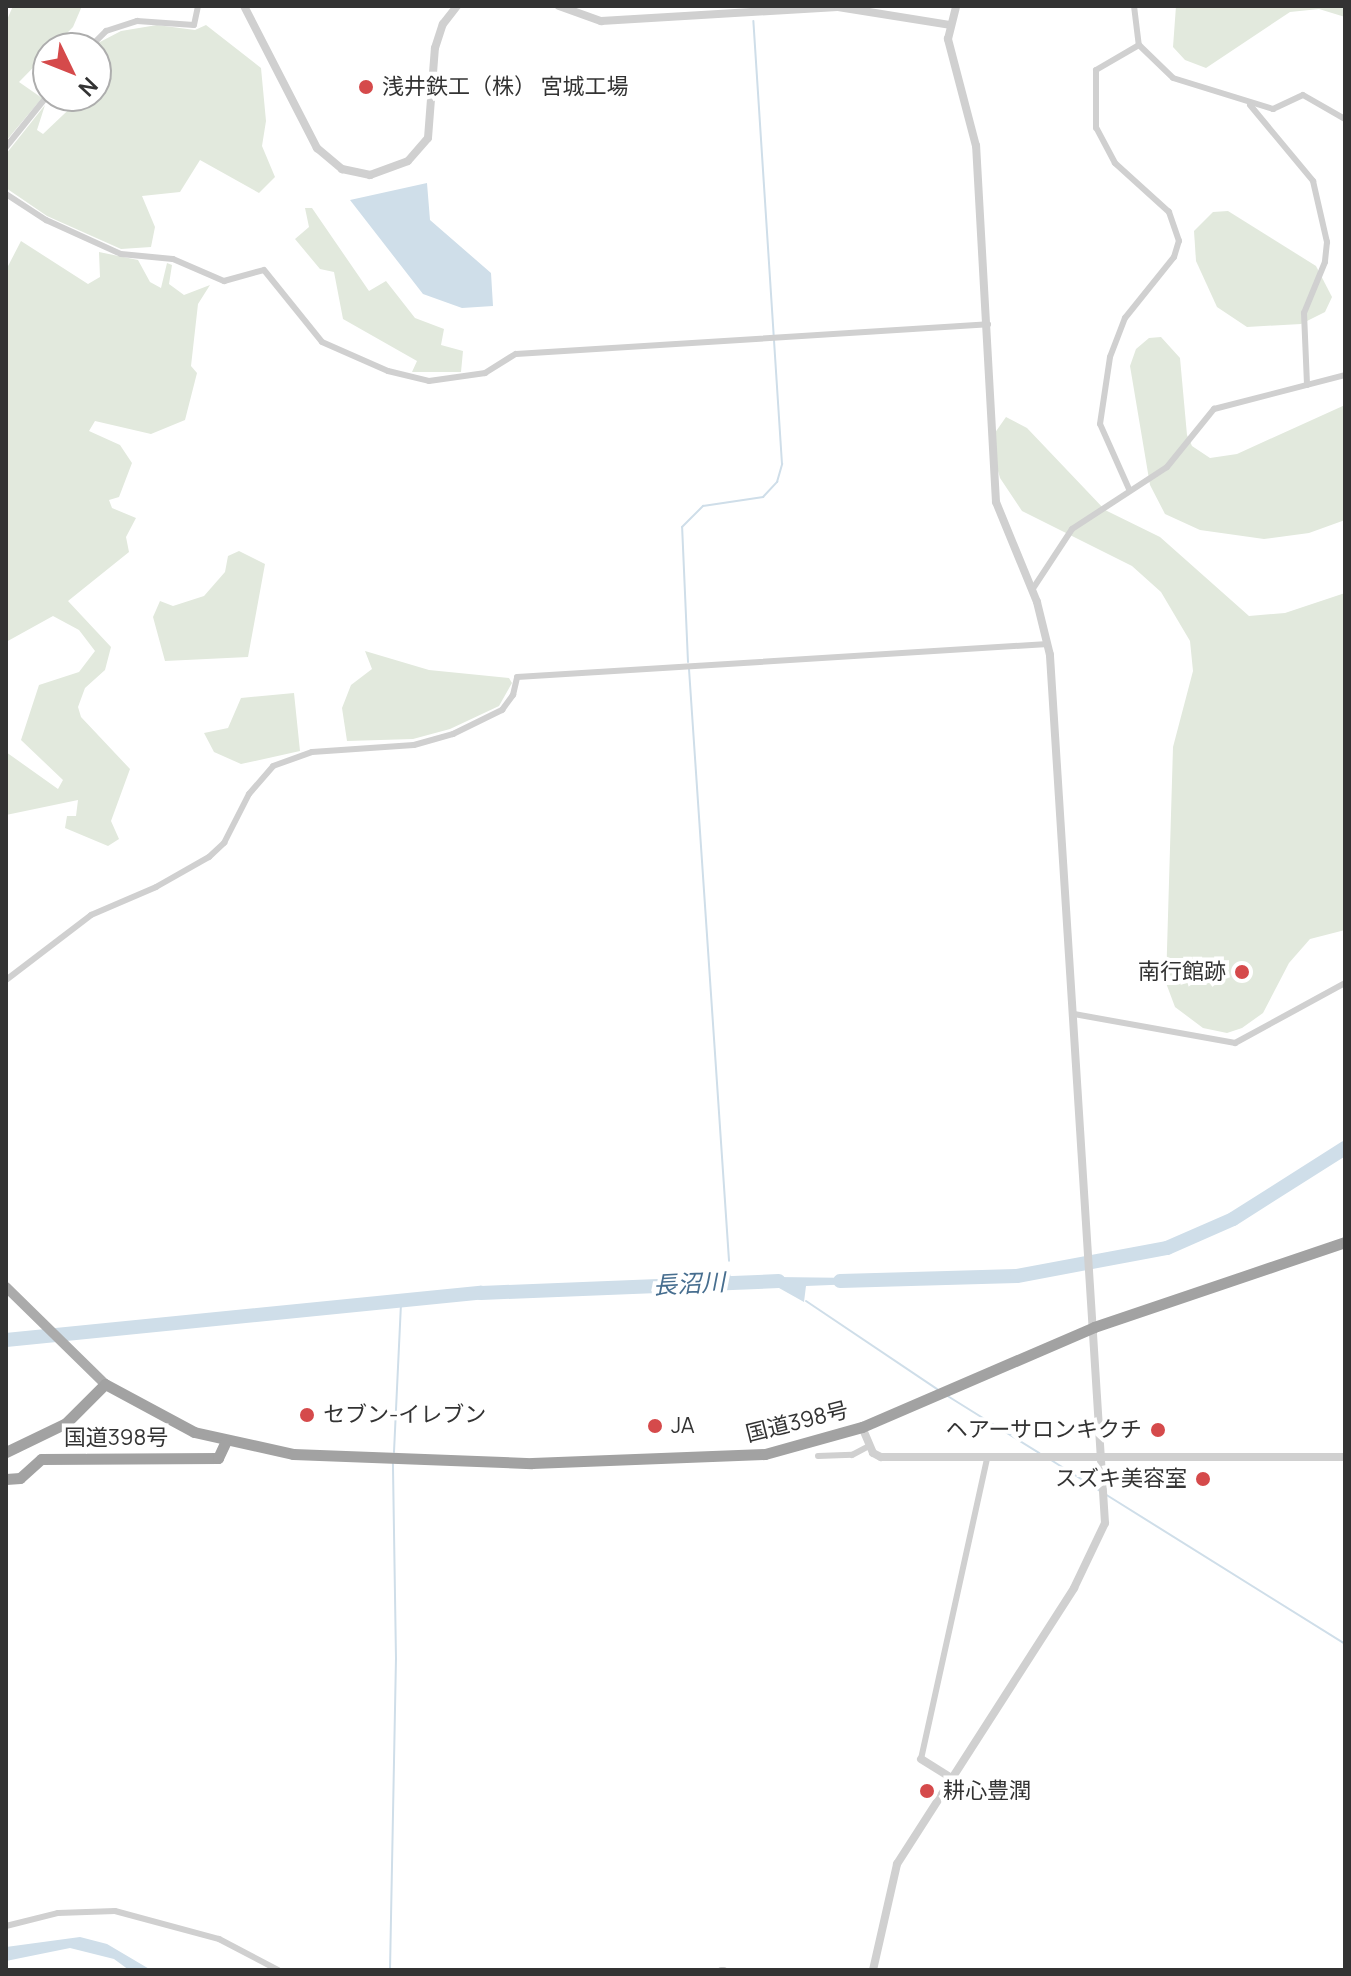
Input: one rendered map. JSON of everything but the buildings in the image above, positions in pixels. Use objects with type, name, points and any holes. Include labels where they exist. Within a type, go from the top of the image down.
[{"type":"highway","name":"国道398号","points":[[6,1452],[66,1423],[105,1384],[171,1421],[225,1443],[382,1460],[708,1460],[798,1447],[862,1427],[1094,1327],[1345,1242]]},
{"type":"highway","name":"国道398号","points":[[6,1479],[20,1478],[41,1459],[218,1458],[225,1443]]},
{"type":"main road","points":[[6,1287],[77,1361],[105,1384]]},
{"type":"street","points":[[105,32],[137,21],[194,25],[198,6]]},
{"type":"street","points":[[244,6],[317,148],[342,169],[370,175],[408,161],[428,138],[435,48],[443,24],[457,6]]},
{"type":"street","points":[[559,6],[601,21],[838,7],[950,25]]},
{"type":"street","points":[[873,1970],[897,1864],[1092,1558],[1105,1523],[1105,1459],[1048,644],[1032,590],[996,502],[976,146],[954,72],[950,25],[956,6]]},
{"type":"street","points":[[1134,6],[1139,45],[1173,78],[1250,105],[1284,108],[1303,95],[1345,119]]},
{"type":"street","points":[[1129,489],[1100,424],[1110,357],[1125,318],[1174,257],[1179,241],[1169,212],[1115,163],[1096,128],[1096,70],[1139,45]]},
{"type":"street","points":[[1250,105],[1313,181],[1327,242],[1325,262],[1304,313],[1307,385]]},
{"type":"street","points":[[6,147],[34,112]]},
{"type":"street","points":[[6,194],[46,220],[121,254],[164,257],[224,281],[264,270],[322,342],[411,379],[466,379],[498,369],[516,354],[988,324]]},
{"type":"street","points":[[1032,590],[1072,529],[1167,467],[1214,409],[1345,375]]},
{"type":"street","points":[[6,968],[8,978],[91,915],[156,887],[209,857],[229,836],[249,794],[273,766],[312,752],[433,741],[502,710],[513,695],[517,677],[1048,644]]},
{"type":"street","points":[[1074,1014],[1235,1043],[1345,983]]},
{"type":"street","points":[[862,1427],[869,1446],[881,1457],[1345,1457]]},
{"type":"street","points":[[818,1456],[852,1455],[869,1446]]},
{"type":"street","points":[[953,1779],[921,1759],[987,1459]]},
{"type":"street","points":[[6,1926],[58,1913],[115,1911],[219,1939],[278,1970]]},
{"type":"shaded area","points":[[13,6],[82,6],[68,32],[32,32],[32,69],[19,82],[32,91],[32,110],[6,141],[6,22]]},
{"type":"shaded area","points":[[1176,6],[1345,6],[1345,17],[1319,9],[1290,12],[1206,68],[1185,60],[1173,47]]},
{"type":"shaded area","points":[[157,25],[195,30],[206,25],[261,68],[266,121],[262,146],[275,177],[259,193],[200,160],[180,192],[142,196],[155,227],[151,247],[121,249],[47,216],[6,188],[6,154],[39,112],[43,112],[37,130],[43,134],[66,112],[112,112],[112,36],[121,31]]},
{"type":"shaded area","points":[[427,183],[430,220],[491,273],[493,306],[462,308],[423,294],[350,200]]},
{"type":"shaded area","points":[[305,208],[312,208],[369,291],[386,281],[415,318],[444,329],[441,345],[463,351],[461,372],[412,372],[417,361],[343,319],[334,272],[320,269],[295,239],[309,227]]},
{"type":"shaded area","points":[[1228,211],[1316,266],[1332,297],[1325,312],[1301,324],[1247,327],[1217,307],[1196,261],[1194,231],[1213,212]]},
{"type":"shaded area","points":[[21,241],[88,284],[100,277],[99,252],[138,260],[150,282],[161,288],[167,263],[172,265],[169,284],[184,295],[210,285],[198,304],[191,366],[197,373],[185,420],[151,434],[95,421],[89,431],[120,445],[132,463],[119,497],[109,500],[112,508],[136,518],[126,537],[129,552],[68,601],[111,647],[105,670],[85,688],[78,707],[81,717],[130,769],[111,821],[119,839],[108,846],[65,828],[67,816],[76,816],[78,800],[6,815],[6,752],[58,789],[63,780],[21,740],[39,685],[79,672],[95,651],[79,630],[53,616],[6,642],[6,270]]},
{"type":"shaded area","points":[[1161,337],[1180,358],[1187,435],[1192,446],[1210,458],[1237,454],[1345,405],[1345,520],[1309,533],[1264,539],[1200,530],[1165,514],[1150,485],[1130,366],[1136,349],[1149,338]]},
{"type":"shaded area","points":[[1006,417],[1027,428],[1105,510],[1160,537],[1249,616],[1285,613],[1345,593],[1345,930],[1310,939],[1289,963],[1263,1013],[1242,1028],[1227,1033],[1203,1028],[1175,1007],[1166,983],[1173,747],[1193,671],[1190,641],[1161,592],[1132,566],[1022,511],[1000,478],[993,453],[992,437]]},
{"type":"shaded area","points":[[239,551],[265,564],[248,657],[165,661],[153,617],[160,601],[173,606],[204,596],[225,572],[228,556]]},
{"type":"shaded area","points":[[365,651],[429,670],[509,678],[512,683],[499,706],[450,729],[413,739],[347,741],[342,708],[351,685],[372,669]]},
{"type":"shaded area","points":[[294,693],[300,751],[241,764],[214,752],[204,733],[228,728],[241,698]]},
{"type":"shaded area","points":[[761,1276],[856,1278],[855,1284],[806,1286],[804,1302],[779,1288],[760,1286]]},
{"type":"shaded area","points":[[80,1937],[107,1944],[151,1970],[129,1970],[114,1959],[70,1948],[6,1961],[6,1947]]},
{"type":"waterway","points":[[688,662],[682,527],[703,506],[763,497],[777,482],[782,464],[753,21]]},
{"type":"waterway","points":[[689,669],[729,1261]]},
{"type":"waterway","name":"長沼川","points":[[840,1281],[1017,1276],[1167,1248],[1233,1219],[1345,1148]]},
{"type":"waterway","name":"長沼川","points":[[729,1274],[731,1282]]},
{"type":"waterway","name":"長沼川","points":[[6,1340],[481,1293],[779,1281]]},
{"type":"waterway","points":[[394,1452],[401,1301]]},
{"type":"waterway","points":[[806,1301],[937,1389]]},
{"type":"waterway","points":[[946,1395],[1039,1453]]},
{"type":"waterway","points":[[1051,1460],[1100,1491]]},
{"type":"waterway","points":[[390,1970],[396,1659],[393,1462]]},
{"type":"waterway","points":[[1105,1494],[1345,1644]]},
{"type":"place","name":"浅井鉄工（株） 宮城工場","points":[[366,87]]},
{"type":"place","name":"南行館跡","points":[[1242,972]]},
{"type":"place","name":"セブン-イレブン","points":[[307,1415]]},
{"type":"place","name":"JA","points":[[655,1426]]},
{"type":"place","name":"ヘアーサロンキクチ","points":[[1158,1430]]},
{"type":"place","name":"スズキ美容室","points":[[1203,1479]]},
{"type":"place","name":"耕心豊潤","points":[[927,1791]]}]
